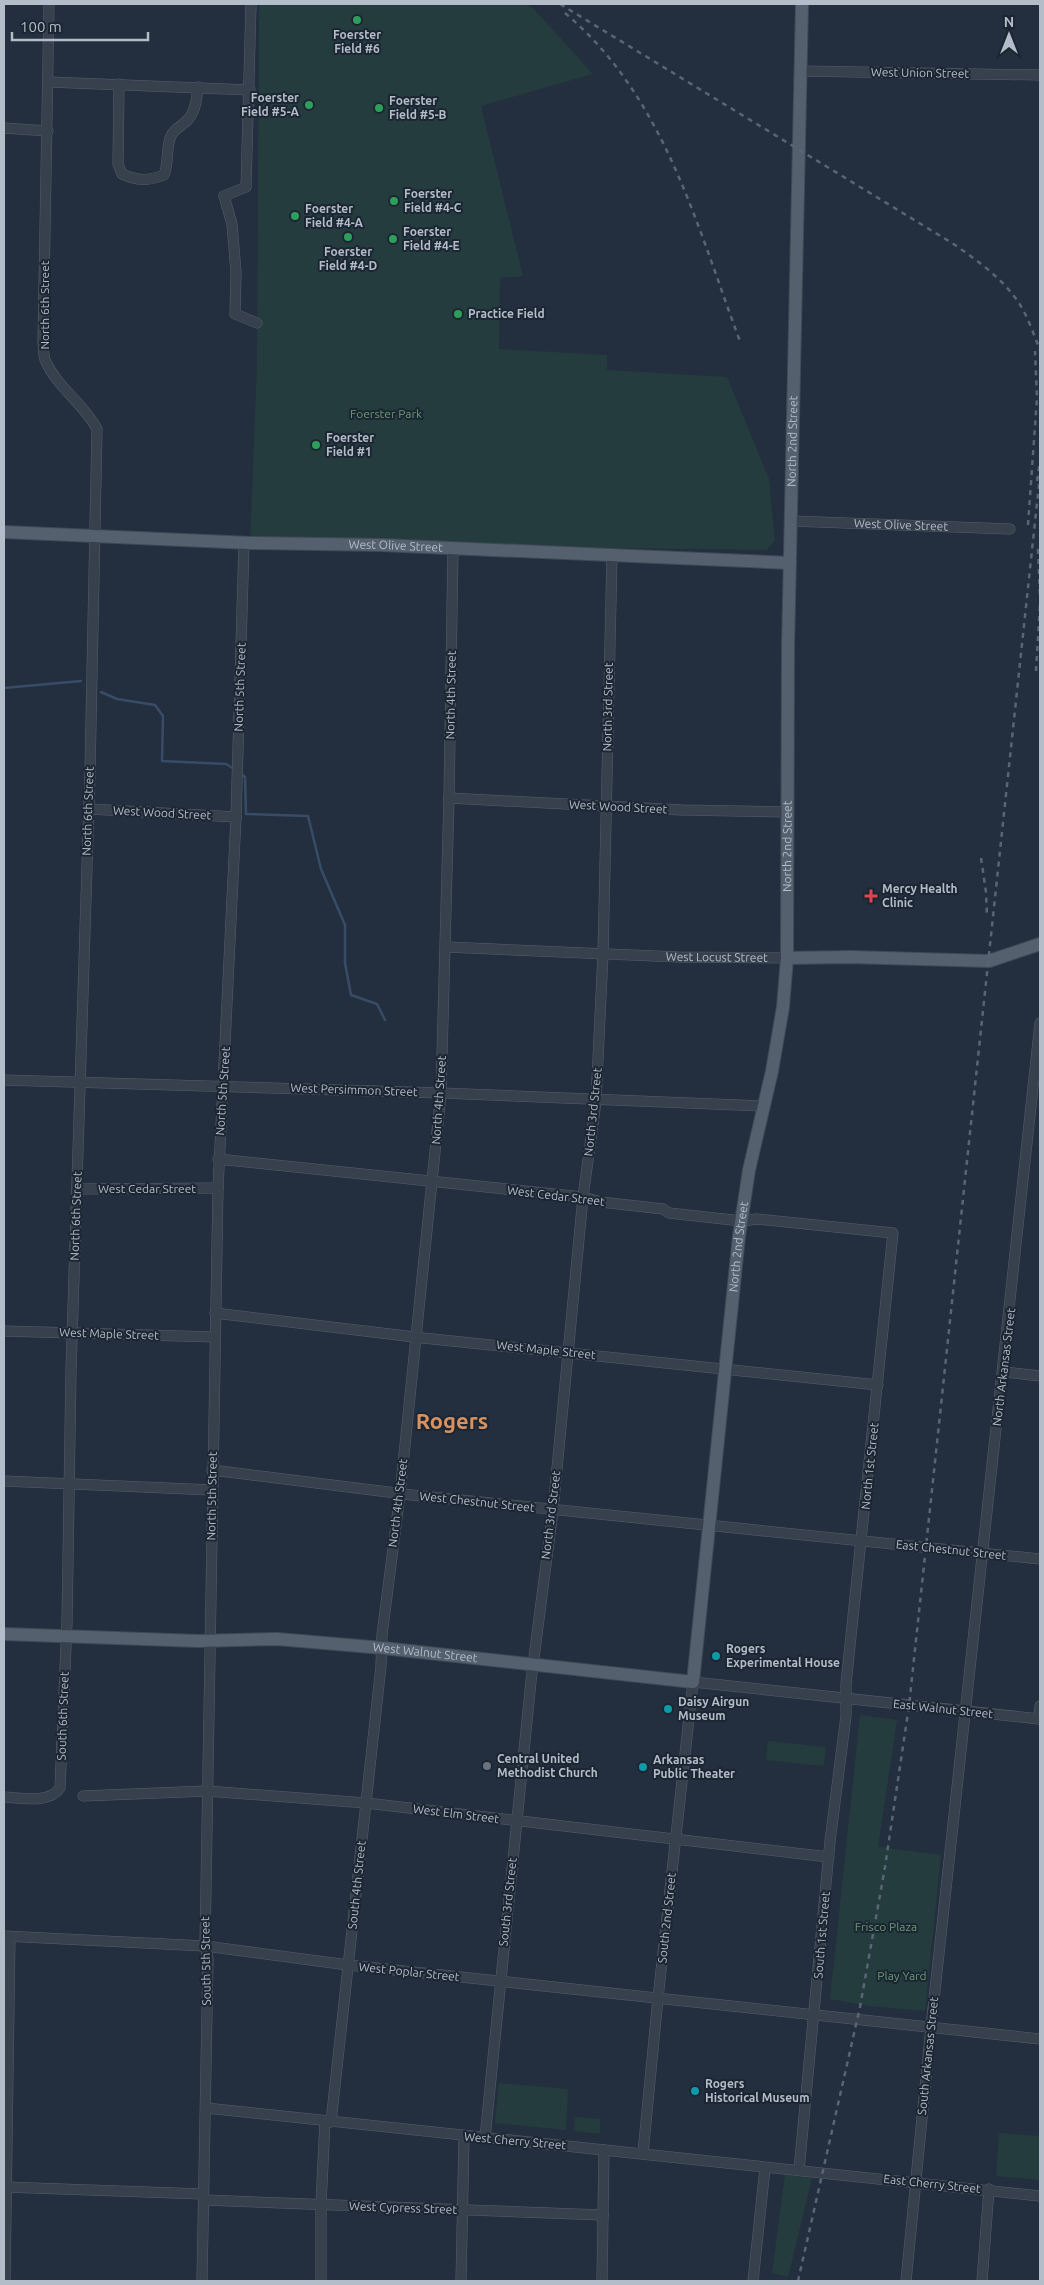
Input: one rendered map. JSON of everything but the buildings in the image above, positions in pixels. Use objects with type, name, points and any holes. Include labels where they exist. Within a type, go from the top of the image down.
[{"type":"main road","name":"North 2nd Street","points":[[693,1682],[708,1525],[742,1221],[749,1170],[772,1071],[783,1007],[787,958],[790,563],[802,4]]},
{"type":"main road","name":"West Olive Street","points":[[4,532],[244,542],[382,545],[790,563]]},
{"type":"main road","name":"West Locust Street","points":[[787,958],[850,957],[989,961],[1040,944]]},
{"type":"main road","name":"West Walnut Street","points":[[4,1634],[211,1641],[276,1639],[383,1648],[533,1666],[693,1682]]},
{"type":"street","name":"North 6th Street","points":[[49,4],[43,342],[45,361],[57,381],[90,416],[98,429],[66,1636]]},
{"type":"street","points":[[251,4],[246,187],[224,196],[232,224],[236,272],[235,314],[257,323]]},
{"type":"street","name":"West Union Street","points":[[800,71],[1040,75]]},
{"type":"street","points":[[49,82],[250,90]]},
{"type":"street","points":[[119,84],[118,164],[122,174],[133,179],[150,180],[164,175],[169,163],[169,139],[174,130],[190,118],[197,103],[198,87]]},
{"type":"street","points":[[4,128],[48,131]]},
{"type":"street","name":"West Olive Street","points":[[791,521],[1010,529]]},
{"type":"street","name":"North 5th Street","points":[[211,1641],[218,1159],[224,1087],[236,818],[244,542]]},
{"type":"street","name":"North 4th Street","points":[[383,1648],[382,1635],[400,1494],[441,1093],[446,947],[452,549]]},
{"type":"street","name":"North 3rd Street","points":[[533,1666],[553,1510],[583,1197],[596,1101],[602,954],[612,555]]},
{"type":"street","name":"West Wood Street","points":[[449,798],[606,806],[788,812]]},
{"type":"street","name":"West Wood Street","points":[[88,809],[236,818]]},
{"type":"street","name":"West Locust Street","points":[[446,947],[678,957],[787,958]]},
{"type":"street","name":"North Arkansas Street","points":[[966,1711],[982,1552],[1004,1372],[1040,1023]]},
{"type":"street","name":"West Persimmon Street","points":[[4,1080],[80,1084],[441,1093],[596,1101],[763,1106]]},
{"type":"street","name":"West Cedar Street","points":[[218,1159],[583,1197],[601,1202],[663,1209],[669,1213],[742,1221],[757,1219],[893,1233]]},
{"type":"street","name":"West Cedar Street","points":[[77,1189],[218,1188]]},
{"type":"street","name":"North 1st Street","points":[[846,1700],[846,1684],[893,1233]]},
{"type":"street","name":"West Maple Street","points":[[215,1314],[878,1385]]},
{"type":"street","name":"West Maple Street","points":[[4,1331],[215,1338]]},
{"type":"street","points":[[1004,1372],[1040,1376]]},
{"type":"street","name":"West Chestnut Street","points":[[212,1470],[400,1494],[862,1542]]},
{"type":"street","points":[[4,1481],[212,1490]]},
{"type":"street","name":"East Chestnut Street","points":[[862,1542],[1040,1559]]},
{"type":"street","name":"South 6th Street","points":[[4,1797],[44,1798],[56,1795],[60,1788],[66,1636]]},
{"type":"street","name":"South 5th Street","points":[[202,2281],[208,1958],[205,1946],[207,1790],[211,1641]]},
{"type":"street","name":"South 4th Street","points":[[320,2281],[321,2205],[328,2121],[348,1965],[383,1648]]},
{"type":"street","name":"South 3rd Street","points":[[485,2138],[533,1666]]},
{"type":"street","name":"West Walnut Street","points":[[693,1682],[846,1700]]},
{"type":"street","name":"South 2nd Street","points":[[643,2153],[693,1682]]},
{"type":"street","name":"East Walnut Street","points":[[846,1700],[1040,1719]]},
{"type":"street","name":"South 1st Street","points":[[799,2170],[846,1700]]},
{"type":"street","points":[[1040,1706],[1040,1719]]},
{"type":"street","name":"South Arkansas Street","points":[[906,2281],[931,2027],[966,1711]]},
{"type":"street","name":"West Elm Street","points":[[82,1796],[207,1790],[366,1803],[829,1857]]},
{"type":"street","points":[[5,2281],[7,1937]]},
{"type":"street","name":"West Poplar Street","points":[[7,1937],[205,1946],[348,1965],[500,1982],[1040,2039]]},
{"type":"street","name":"West Cherry Street","points":[[206,2108],[464,2137],[643,2153],[765,2168],[824,2173]]},
{"type":"street","points":[[461,2281],[464,2137]]},
{"type":"street","points":[[602,2281],[604,2150]]},
{"type":"street","points":[[753,2281],[765,2168]]},
{"type":"street","name":"East Cherry Street","points":[[824,2173],[989,2189],[1040,2196]]},
{"type":"street","name":"West Cypress Street","points":[[6,2187],[321,2205],[603,2215]]},
{"type":"street","points":[[982,2281],[989,2189]]},
{"type":"green space","name":"Foerster Park","points":[[259,4],[525,4],[533,8],[593,74],[481,106],[523,276],[500,278],[499,349],[607,355],[607,370],[727,377],[769,479],[775,540],[767,550],[250,543],[257,365]]},
{"type":"green space","name":"Frisco Plaza","points":[[860,1715],[897,1720],[878,1847],[941,1855],[925,2011],[869,2006],[830,1999]]},
{"type":"green space","points":[[768,1741],[826,1747],[824,1766],[766,1760]]},
{"type":"green space","points":[[499,2083],[568,2089],[566,2130],[495,2123]]},
{"type":"green space","points":[[575,2117],[600,2119],[600,2134],[574,2131]]},
{"type":"green space","points":[[999,2133],[1040,2136],[1040,2180],[996,2176]]},
{"type":"green space","points":[[785,2175],[812,2178],[788,2277],[772,2273]]},
{"type":"waterway","points":[[4,688],[81,681]]},
{"type":"waterway","points":[[101,692],[117,699],[155,705],[163,716],[162,761],[226,764],[234,769]]},
{"type":"waterway","points":[[241,774],[245,777],[246,814],[308,816],[321,869],[345,925],[345,963],[351,995],[377,1004],[385,1020]]},
{"type":"railway","points":[[560,4],[971,256],[1005,285],[1019,303],[1040,350]]},
{"type":"railway","points":[[565,13],[599,47],[628,84],[653,124],[674,166],[692,210],[741,344]]},
{"type":"railway","points":[[1028,525],[1037,398],[1035,351]]},
{"type":"railway","points":[[1037,481],[1040,461]]},
{"type":"railway","points":[[798,2281],[860,2007],[885,1867],[909,1706],[1040,475]]},
{"type":"railway","points":[[1038,549],[1040,597]]},
{"type":"railway","points":[[1036,671],[1040,604]]},
{"type":"railway","points":[[981,858],[987,916]]},
{"type":"place","name":"Foerster Field #6","points":[[357,20]]},
{"type":"place","name":"Foerster Field #5-A","points":[[309,105]]},
{"type":"place","name":"Foerster Field #5-B","points":[[379,108]]},
{"type":"place","name":"Foerster Field #4-C","points":[[394,201]]},
{"type":"place","name":"Foerster Field #4-A","points":[[295,216]]},
{"type":"place","name":"Foerster Field #4-D","points":[[348,237]]},
{"type":"place","name":"Foerster Field #4-E","points":[[393,239]]},
{"type":"place","name":"Practice Field","points":[[458,314]]},
{"type":"place","name":"Foerster Field #1","points":[[316,445]]},
{"type":"place","name":"Mercy Health Clinic","points":[[871,896]]},
{"type":"place","name":"Rogers Experimental House","points":[[716,1656]]},
{"type":"place","name":"Daisy Airgun Museum","points":[[668,1709]]},
{"type":"place","name":"Central United Methodist Church","points":[[487,1766]]},
{"type":"place","name":"Arkansas Public Theater","points":[[643,1767]]},
{"type":"place","name":"Rogers Historical Museum","points":[[695,2091]]},
{"type":"district","name":"Rogers","points":[[452,1421]]},
{"type":"park label","name":"Play Yard","points":[[902,1976]]}]
